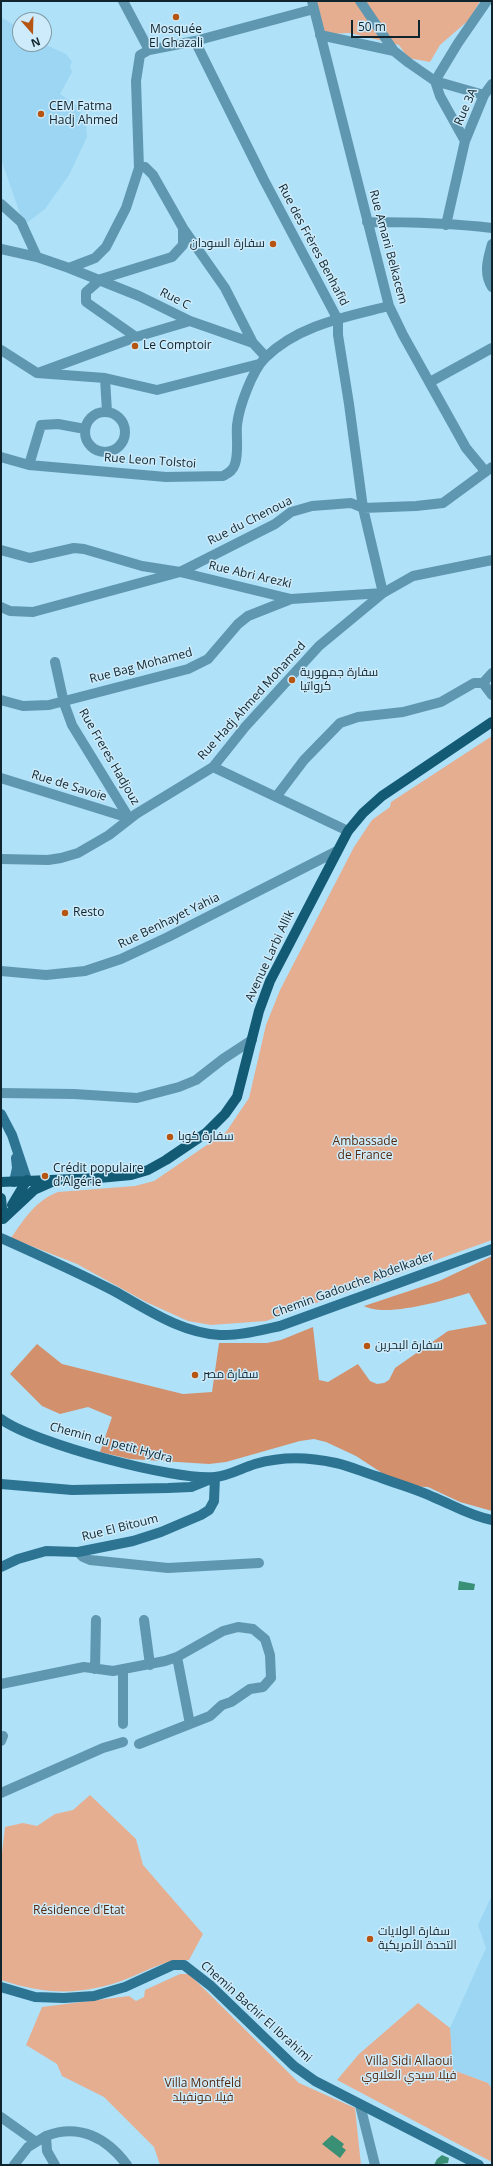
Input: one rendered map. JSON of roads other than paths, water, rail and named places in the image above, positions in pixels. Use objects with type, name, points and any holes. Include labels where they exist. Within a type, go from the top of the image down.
[{"type":"main road","name":"Avenue Larbi Allik","points":[[14,1182],[27,1180],[99,1178],[131,1174],[148,1170],[166,1160],[206,1133],[225,1114],[236,1096],[259,1011],[270,981],[348,831],[382,796],[492,722]]},
{"type":"main road","points":[[2,1221],[27,1180]]},
{"type":"main road","points":[[2,1221],[34,1190],[57,1180]]},
{"type":"main road","points":[[1,1182],[14,1182]]},
{"type":"main road","points":[[1,1198],[2,1221]]},
{"type":"street","points":[[123,1],[149,50]]},
{"type":"street","points":[[360,1],[394,51],[435,81],[484,95]]},
{"type":"street","points":[[465,140],[440,96],[435,81],[458,43],[487,1]]},
{"type":"street","points":[[69,268],[95,258],[106,246],[126,208],[139,168],[138,65],[140,55],[149,50],[195,41],[313,5]]},
{"type":"street","name":"Rue Amani Belkacem","points":[[313,5],[389,306],[466,448],[488,469]]},
{"type":"street","points":[[320,35],[394,51]]},
{"type":"street","name":"Rue des Frères Benhafid","points":[[195,41],[264,180],[338,320],[338,335],[363,508],[383,593]]},
{"type":"street","name":"Rue 3A","points":[[446,225],[465,140],[484,95],[492,84]]},
{"type":"street","points":[[139,168],[146,167],[153,175],[183,228],[225,288],[253,343]]},
{"type":"street","points":[[1,204],[22,222],[37,257]]},
{"type":"street","points":[[367,222],[426,222],[492,228]]},
{"type":"street","points":[[136,338],[86,302],[86,292],[101,280],[172,257],[184,245],[183,228]]},
{"type":"street","points":[[492,244],[487,273],[488,281],[492,287]]},
{"type":"street","name":"Rue C","points":[[1,249],[37,257],[69,268],[101,280],[190,322],[226,332],[253,343],[262,360]]},
{"type":"street","points":[[1,350],[37,373],[106,378],[157,390],[262,360],[290,340],[319,324],[389,306]]},
{"type":"street","points":[[37,373],[136,338],[190,322]]},
{"type":"street","points":[[430,382],[492,348]]},
{"type":"street","points":[[76,377],[73,365],[77,358]]},
{"type":"street","name":"Rue Leon Tolstoi","points":[[1,457],[29,465],[190,478],[223,476],[231,472],[235,465],[237,424],[240,409],[262,360]]},
{"type":"street","points":[[106,378],[107,412]]},
{"type":"street","points":[[107,412],[119,418],[125,430],[122,443],[117,448],[106,452],[92,447],[87,442],[85,429],[87,423],[95,414],[107,412]]},
{"type":"street","points":[[29,465],[41,425],[50,423],[68,424],[85,429]]},
{"type":"street","points":[[106,452],[107,471]]},
{"type":"street","name":"Rue du Chenoua","points":[[1,607],[10,611],[33,612],[180,572],[275,524],[291,512],[312,506],[351,503],[363,508],[416,506],[443,503],[488,469]]},
{"type":"street","name":"Rue Abri Arezki","points":[[1,550],[30,558],[74,548],[84,549],[142,566],[180,572],[291,599],[383,593],[413,576],[492,560]]},
{"type":"street","name":"Rue Hadj Ahmed Mohamed","points":[[1,859],[48,860],[72,855],[109,835],[129,818],[213,767],[245,727],[319,646],[383,593]]},
{"type":"street","name":"Rue Bag Mohamed","points":[[1,700],[23,706],[64,703],[100,691],[198,665],[208,659],[238,624],[248,616],[291,599]]},
{"type":"street","name":"Rue Freres Hadjouz","points":[[55,662],[64,703],[72,725],[129,818]]},
{"type":"street","points":[[276,797],[304,760],[340,723],[358,717],[403,712],[441,702],[474,683],[483,683],[492,673]]},
{"type":"street","points":[[483,683],[492,694]]},
{"type":"street","points":[[213,767],[348,831]]},
{"type":"street","name":"Rue de Savoie","points":[[1,778],[129,818]]},
{"type":"street","name":"Rue Benhayet Yahia","points":[[1,970],[46,975],[85,970],[121,959],[168,938],[337,851]]},
{"type":"street","points":[[1,1092],[138,1098],[179,1087],[196,1080],[223,1059],[252,1040]]},
{"type":"street","points":[[2,1116],[27,1180]]},
{"type":"street","points":[[14,1182],[17,1168],[15,1146]]},
{"type":"street","name":"Chemin Gadouche Abdelkader","points":[[1,1238],[46,1257],[159,1316],[192,1330],[220,1335],[249,1333],[280,1326],[492,1249]]},
{"type":"street","name":"Chemin du petit Hydra","points":[[1,1419],[11,1427],[33,1436],[132,1465],[172,1474],[215,1477],[255,1464],[286,1457],[304,1457],[338,1463],[432,1496],[469,1514],[492,1520]]},
{"type":"street","points":[[1,1484],[72,1490],[168,1488],[191,1487],[215,1477]]},
{"type":"street","name":"Rue El Bitoum","points":[[1,1567],[18,1559],[46,1551],[78,1552],[133,1541],[161,1532],[206,1513],[214,1501],[215,1477]]},
{"type":"street","points":[[78,1552],[83,1557],[90,1560],[168,1568],[259,1563]]},
{"type":"street","points":[[95,1669],[96,1620]]},
{"type":"street","points":[[144,1620],[150,1665]]},
{"type":"street","points":[[1,1684],[84,1667],[113,1671],[150,1665],[176,1657],[223,1631],[238,1627],[253,1629],[265,1639],[270,1655],[272,1678],[263,1687],[250,1689],[231,1702],[222,1705],[210,1716],[138,1744]]},
{"type":"street","points":[[176,1657],[190,1724]]},
{"type":"street","points":[[122,1724],[123,1670]]},
{"type":"street","points":[[1,1793],[104,1748],[123,1742]]},
{"type":"street","name":"Chemin Bachir El Ibrahimi","points":[[1,1987],[13,1992],[35,1997],[64,1998],[94,1996],[125,1986],[173,1965],[184,1965],[211,1986],[294,2066],[315,2081],[479,2165]]},
{"type":"street","points":[[360,2104],[375,2165]]},
{"type":"street","points":[[1,2117],[36,2142]]},
{"type":"street","points":[[14,2165],[28,2147],[46,2136],[60,2130],[89,2134],[109,2145],[128,2165]]},
{"type":"street","points":[[46,2136],[47,2151],[55,2165]]},
{"type":"place","name":"Mosquée El Ghazali","points":[[176,17]]},
{"type":"place","name":"CEM Fatma Hadj Ahmed","points":[[41,114]]},
{"type":"place","name":"سفارة السودان","points":[[273,244]]},
{"type":"place","name":"Le Comptoir","points":[[135,346]]},
{"type":"place","name":"سفارة جمهورية كرواتيا","points":[[292,680]]},
{"type":"place","name":"Resto","points":[[65,913]]},
{"type":"place","name":"سفارة كوبا","points":[[170,1137]]},
{"type":"place","name":"Crédit populaire d'Algérie","points":[[45,1176]]},
{"type":"place","name":"سفارة البحرين","points":[[367,1346]]},
{"type":"place","name":"سفارة مصر","points":[[195,1375]]},
{"type":"place","name":"سفارة الولايات التحدة الأمريكية","points":[[370,1939]]},
{"type":"park label","name":"Ambassade de France","points":[[365,1149]]},
{"type":"park label","name":"Résidence d'Etat","points":[[79,1911]]},
{"type":"park label","name":"Villa Sidi Allaoui فيلا سيدي العلاوي","points":[[409,2069]]},
{"type":"park label","name":"Villa Montfeld فيلا مونفيلد","points":[[203,2091]]}]
